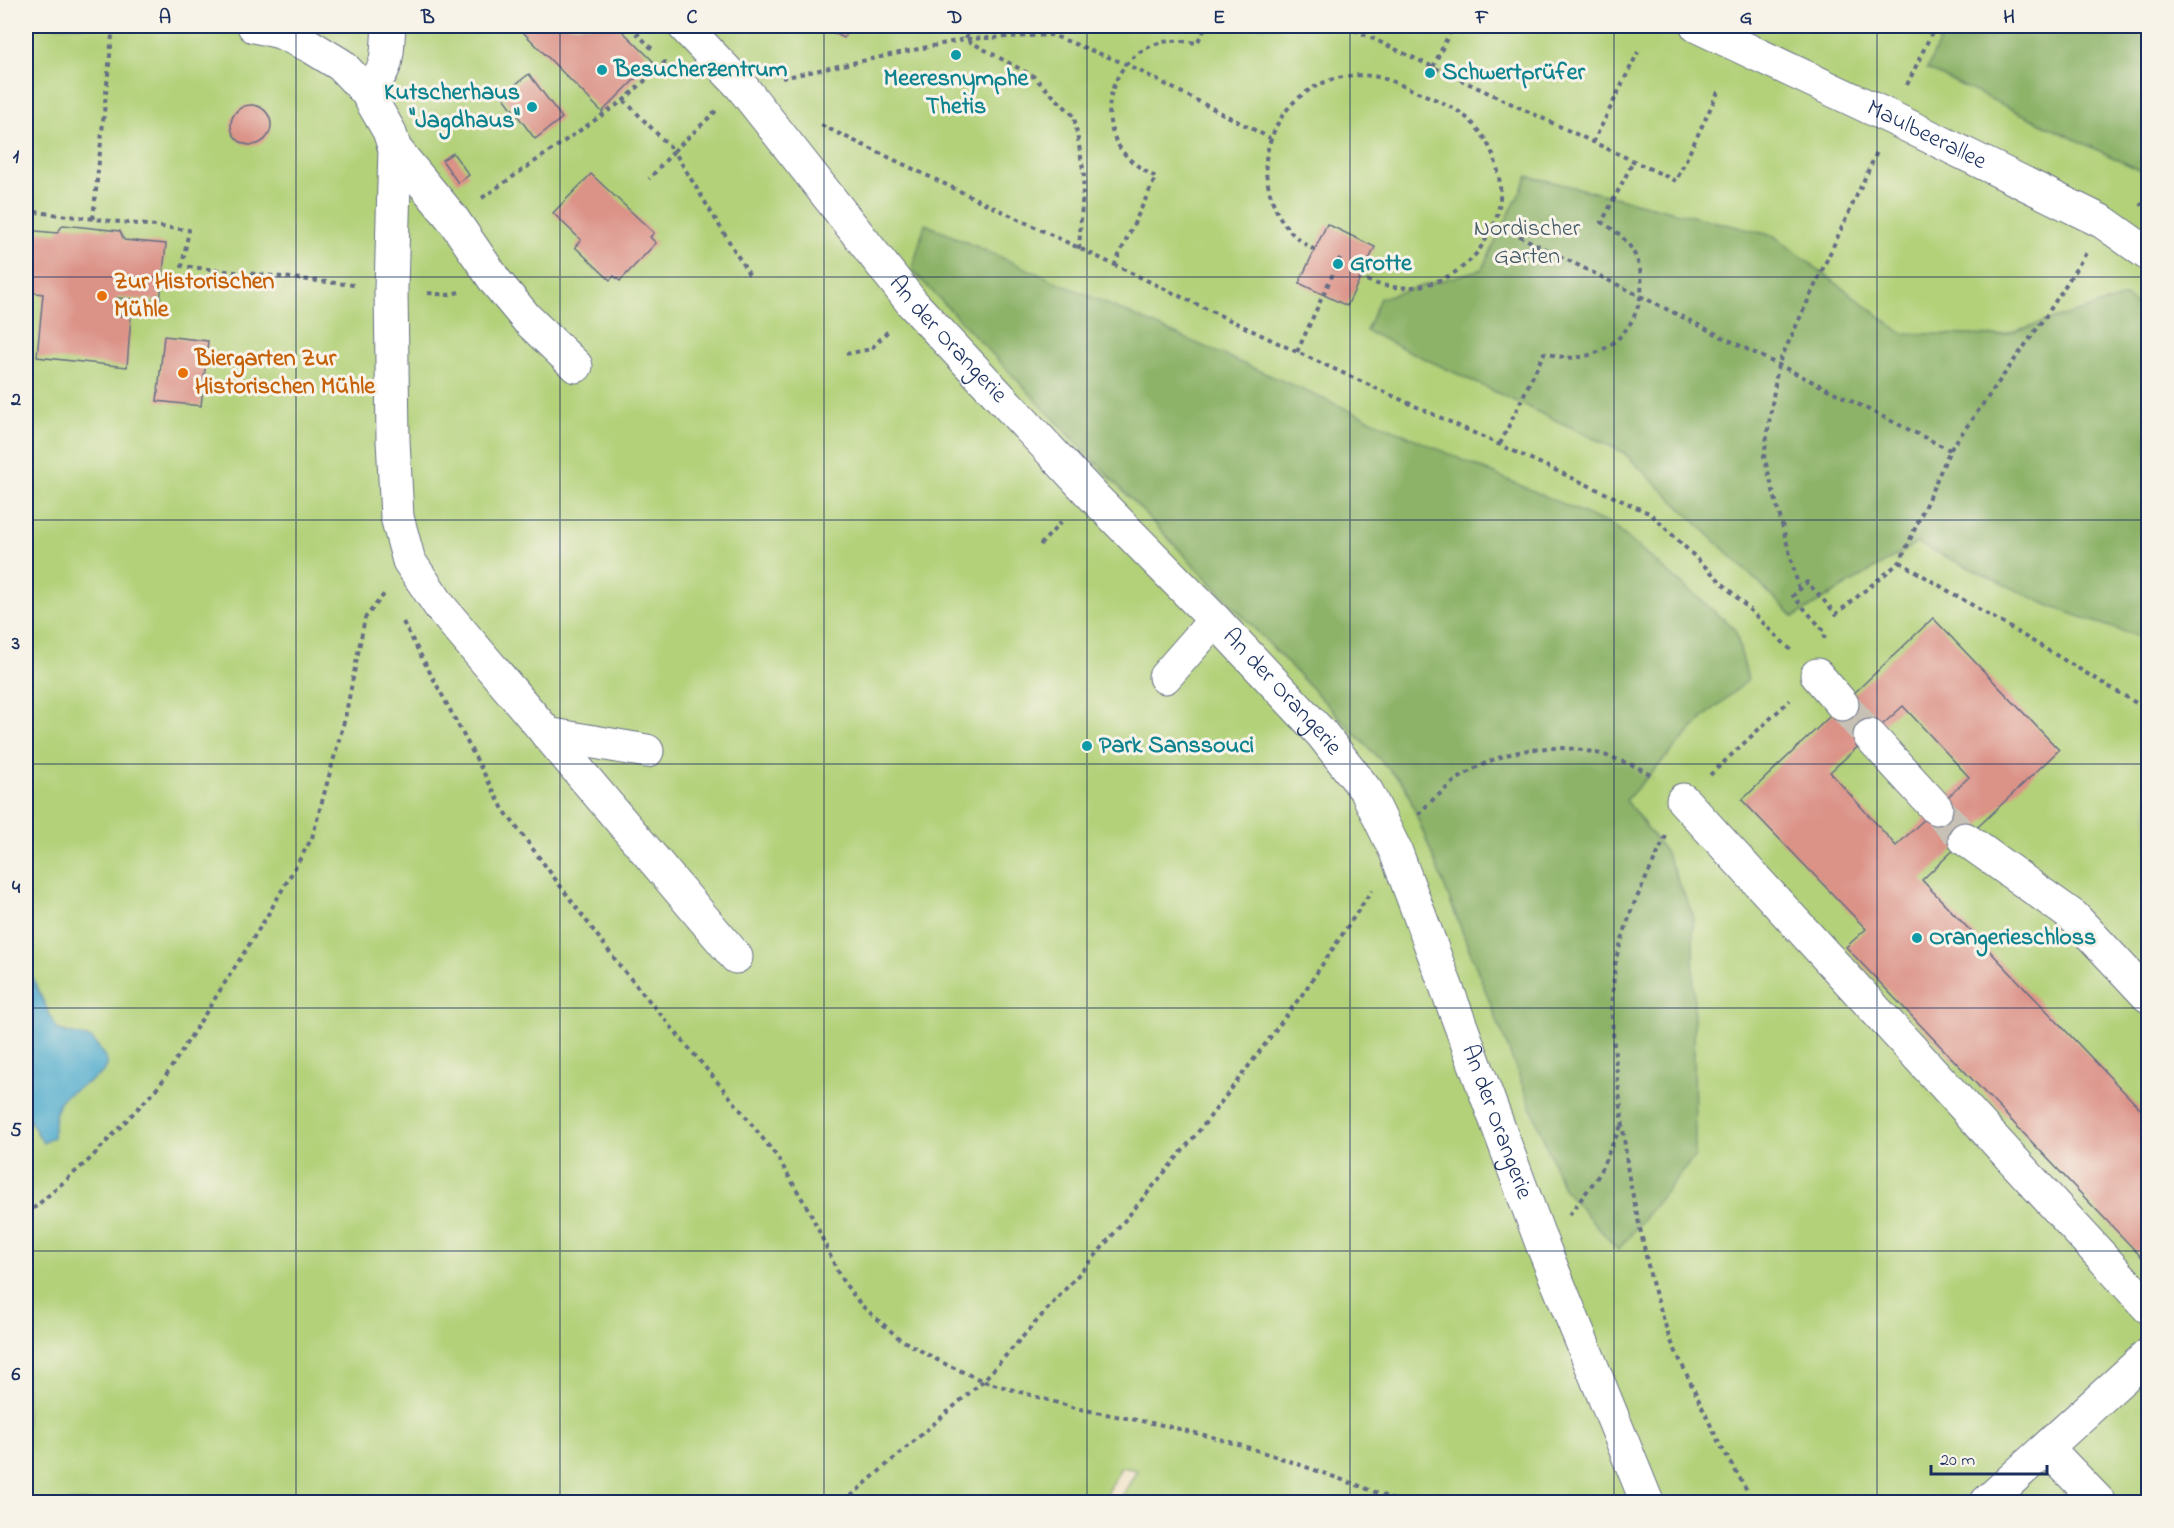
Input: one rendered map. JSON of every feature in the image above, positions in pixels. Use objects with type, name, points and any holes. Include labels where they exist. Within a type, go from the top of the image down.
[{"type":"street","points":[[254,26],[280,32],[310,46],[341,65],[366,91],[384,121],[396,149],[452,218],[496,282],[527,319],[576,366]]},
{"type":"street","points":[[366,91],[380,77],[386,64],[389,26]]},
{"type":"street","name":"An der Orangerie","points":[[684,26],[742,87],[913,304],[1090,493],[1215,620],[1322,734],[1367,792],[1396,852],[1542,1244],[1647,1503]]},
{"type":"street","name":"Maulbeerallee","points":[[1697,26],[1892,118],[2103,222],[2148,254]]},
{"type":"street","points":[[396,149],[391,289],[393,440],[397,517],[409,561],[441,608],[736,957]]},
{"type":"street","points":[[1165,677],[1215,620]]},
{"type":"street","points":[[1817,675],[1842,704]]},
{"type":"street","points":[[547,734],[647,751]]},
{"type":"street","points":[[1870,736],[1936,808]]},
{"type":"street","points":[[1683,800],[2148,1307]]},
{"type":"street","points":[[1965,838],[2074,917],[2148,996]]},
{"type":"street","points":[[1987,1503],[2148,1355]]},
{"type":"street","points":[[2047,1448],[2100,1503]]},
{"type":"path","points":[[93,219],[113,26]]},
{"type":"path","points":[[965,39],[972,26]]},
{"type":"path","points":[[1114,266],[1156,177],[1132,162],[1120,148],[1111,129],[1109,108],[1112,90],[1126,64],[1140,51],[1156,43],[1177,40],[1197,43],[1206,26]]},
{"type":"path","points":[[1346,26],[1676,182],[1719,90]]},
{"type":"path","points":[[1433,67],[1453,26]]},
{"type":"path","points":[[1916,26],[1931,33]]},
{"type":"path","points":[[1799,589],[1764,456],[1778,364],[1935,26]]},
{"type":"path","points":[[649,179],[674,151],[742,87],[965,39],[1052,35],[1126,64],[1270,138]]},
{"type":"path","points":[[965,39],[1033,76],[1074,116],[1084,175],[1079,249]]},
{"type":"path","points":[[1593,143],[1638,52]]},
{"type":"path","points":[[452,218],[624,100],[665,62],[673,70]]},
{"type":"path","points":[[1315,250],[1291,231],[1278,215],[1269,195],[1265,168],[1270,138],[1282,114],[1298,97],[1325,81],[1353,76],[1371,76],[1389,80],[1439,100],[1467,118],[1483,137],[1495,159],[1500,187],[1495,224],[1480,251],[1447,278],[1416,287],[1388,287],[1361,278]]},
{"type":"path","points":[[624,100],[674,151],[750,276]]},
{"type":"path","points":[[706,104],[714,113]]},
{"type":"path","points":[[811,121],[1297,352],[1651,514],[1817,675],[1683,800],[1632,908],[1616,958],[1611,1006],[1622,1126],[1636,1217],[1651,1280],[1669,1337],[1719,1443],[1754,1503]]},
{"type":"path","points":[[1500,444],[1544,353],[1572,358],[1599,352],[1621,337],[1630,325],[1641,298],[1641,277],[1636,257],[1622,237],[1602,222],[1634,162]]},
{"type":"path","points":[[26,211],[189,230],[182,266],[347,284]]},
{"type":"path","points":[[1825,632],[1793,596],[1807,582],[1836,614],[1900,562],[1950,450],[2046,316],[2103,222]]},
{"type":"path","points":[[1495,224],[1950,450]]},
{"type":"path","points":[[1297,352],[1341,256]]},
{"type":"path","points":[[846,354],[871,349],[913,304]]},
{"type":"path","points":[[26,1215],[90,1159],[160,1085],[266,918],[312,838],[345,718],[365,618],[409,561]]},
{"type":"path","points":[[1900,562],[2148,710]]},
{"type":"path","points":[[402,621],[503,809],[620,966],[778,1158],[811,1214],[840,1277],[861,1305],[900,1340],[983,1381],[1075,1408],[1221,1439],[1360,1486],[1399,1503]]},
{"type":"path","points":[[844,1503],[983,1381],[1096,1256],[1203,1126],[1304,992],[1422,810],[1458,777],[1502,755],[1550,747],[1599,752],[1644,770],[1683,800]]},
{"type":"path","points":[[1542,1244],[1568,1216],[1597,1178],[1622,1126]]},
{"type":"green space","name":"Park Sanssouci","points":[[26,26],[2148,26],[2148,1502],[1119,1502],[1137,1470],[1121,1467],[1103,1502],[26,1502]]},
{"type":"green space","points":[[1946,26],[2148,26],[2148,174],[1927,69]]},
{"type":"green space","name":"Nordischer Garten","points":[[1528,176],[1774,236],[1902,333],[1999,336],[2125,297],[2148,312],[2148,640],[2052,607],[1917,543],[1794,617],[1623,452],[1366,331],[1380,298],[1482,269]]},
{"type":"green space","points":[[925,224],[1613,526],[1735,629],[1748,680],[1703,718],[1626,800],[1666,853],[1693,915],[1695,1156],[1618,1250],[1563,1188],[1405,786],[912,270]]},
{"type":"water","points":[[26,965],[58,1030],[92,1039],[107,1063],[106,1068],[96,1078],[61,1100],[56,1113],[53,1137],[43,1143],[26,1114]]},
{"type":"building","name":"Besucherzentrum","points":[[517,26],[617,26],[653,61],[602,112]]},
{"type":"building","points":[[819,26],[850,26],[844,38]]},
{"type":"building","name":"Kutscherhaus \"Jagdhaus\"","points":[[529,74],[562,118],[535,139],[502,95]]},
{"type":"building","points":[[251,105],[259,106],[265,111],[270,117],[270,133],[265,139],[259,144],[251,145],[243,144],[237,139],[232,133],[231,125],[232,117],[237,111],[243,106]]},
{"type":"building","points":[[453,153],[469,175],[458,183],[442,160]]},
{"type":"building","points":[[591,174],[654,233],[650,237],[656,243],[620,281],[614,276],[610,280],[575,247],[581,240],[553,213]]},
{"type":"building","name":"Grotte","points":[[1327,224],[1375,247],[1347,306],[1299,283]]},
{"type":"building","name":"Zur Historischen Mühle","points":[[63,225],[120,231],[124,240],[166,244],[160,301],[117,298],[115,315],[131,316],[127,367],[37,357],[43,294],[29,292],[26,313],[26,230],[57,233]]},
{"type":"building","points":[[164,336],[208,341],[201,406],[157,401]]},
{"type":"building","name":"Orangerieschloss","points":[[1933,618],[2059,750],[1922,880],[2148,1117],[2148,1264],[1846,947],[1866,929],[1742,800]],"holes":[[[1903,706],[1969,777],[1896,846],[1830,772]]]},
{"type":"tunnel","points":[[1842,704],[1870,736]]},
{"type":"tunnel","points":[[1936,808],[1965,839]]},
{"type":"place","name":"Meeresnymphe Thetis","points":[[956,55]]},
{"type":"place","name":"Besucherzentrum","points":[[602,70]]},
{"type":"place","name":"Schwertprüfer","points":[[1430,73]]},
{"type":"place","name":"Kutscherhaus \"Jagdhaus\"","points":[[532,107]]},
{"type":"place","name":"Grotte","points":[[1338,264]]},
{"type":"place","name":"Zur Historischen Mühle","points":[[102,296]]},
{"type":"place","name":"Biergarten Zur Historischen Mühle","points":[[183,373]]},
{"type":"place","name":"Park Sanssouci","points":[[1087,746]]},
{"type":"place","name":"Orangerieschloss","points":[[1917,938]]}]
